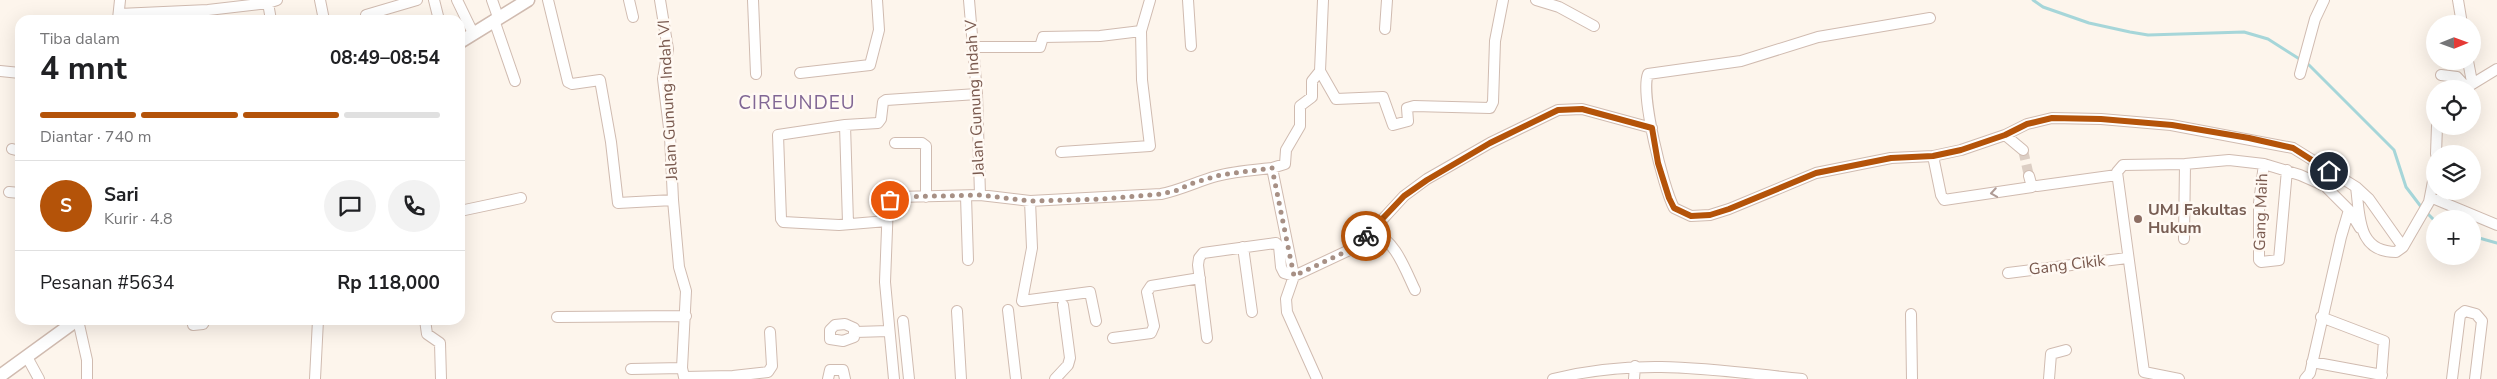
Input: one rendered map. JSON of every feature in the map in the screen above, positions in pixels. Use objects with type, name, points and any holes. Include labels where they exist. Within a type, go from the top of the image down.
[{"type":"street","points":[[118,15],[120,0]]},
{"type":"street","points":[[320,0],[323,15]]},
{"type":"street","points":[[366,15],[417,0]]},
{"type":"street","points":[[434,0],[438,15]]},
{"type":"street","points":[[457,0],[464,15]]},
{"type":"street","points":[[492,0],[515,81]]},
{"type":"street","points":[[465,39],[528,0]]},
{"type":"street","points":[[548,0],[568,82],[572,84],[600,80],[611,142],[618,203],[673,200]]},
{"type":"street","points":[[629,0],[633,17]]},
{"type":"street","name":"Jalan Gunung Indah VI","points":[[660,0],[668,49],[663,79],[673,200],[679,267],[686,291],[682,368]]},
{"type":"street","points":[[753,0],[756,74]]},
{"type":"street","points":[[800,73],[870,65],[879,30],[877,0]]},
{"type":"street","name":"Jalan Gunung Indah V","points":[[894,379],[885,282],[888,203],[892,198],[980,195],[977,94],[969,0]]},
{"type":"street","points":[[1061,152],[1150,146],[1142,80],[1141,31],[1150,0]]},
{"type":"street","points":[[1188,0],[1191,46]]},
{"type":"street","points":[[1323,0],[1320,71],[1336,99],[1382,96],[1393,125],[1408,121],[1407,108],[1414,106],[1490,108],[1493,102],[1495,41],[1503,0]]},
{"type":"street","points":[[1386,29],[1387,0]]},
{"type":"street","points":[[1536,0],[1559,7],[1594,26]]},
{"type":"street","points":[[2301,72],[2315,19],[2324,0]]},
{"type":"street","points":[[2458,0],[2460,15]]},
{"type":"street","points":[[134,15],[224,4],[272,2],[271,15]]},
{"type":"street","points":[[465,16],[473,33]]},
{"type":"street","points":[[1930,18],[1818,37],[1741,61],[1651,73],[1647,78],[1651,125],[1658,163],[1674,208],[1691,216],[1710,215],[1810,175],[1834,168],[1891,158],[1933,156],[1961,150],[2005,135],[2027,124],[2052,118],[2101,119],[2172,125],[2293,148],[2356,187],[2370,199],[2403,247]]},
{"type":"street","points":[[973,47],[1040,47],[1043,37],[1100,36],[1141,31]]},
{"type":"street","points":[[2478,80],[2497,69]]},
{"type":"street","points":[[0,70],[15,72]]},
{"type":"street","points":[[980,195],[1030,201],[1161,194],[1220,175],[1272,168],[1285,164],[1286,150],[1300,126],[1300,107],[1312,97],[1312,81],[1320,71]]},
{"type":"street","points":[[2441,74],[2457,77],[2460,80]]},
{"type":"street","points":[[887,221],[839,225],[783,222],[781,219],[778,135],[880,121],[883,102],[886,100],[977,94]]},
{"type":"street","points":[[1207,338],[1199,258],[1203,253],[1276,243],[1279,246],[1281,267],[1284,273],[1294,276],[1358,246],[1404,196],[1427,180],[1490,143],[1558,110],[1582,109],[1651,125]]},
{"type":"street","points":[[845,125],[848,223]]},
{"type":"street","points":[[2005,135],[2023,150]]},
{"type":"street","points":[[895,143],[922,143],[926,146],[926,197]]},
{"type":"street","points":[[1933,156],[1940,195],[1944,200],[2032,187],[2030,176]]},
{"type":"street","points":[[2037,186],[2118,171],[2123,165],[2185,164],[2229,160],[2264,164],[2288,170],[2325,186],[2349,210],[2364,236],[2378,249],[2386,252],[2396,252],[2403,247],[2430,200],[2497,225]]},
{"type":"street","points":[[2184,239],[2185,164]]},
{"type":"street","name":"Gang Maih","points":[[2264,164],[2259,203],[2260,261],[2278,261],[2288,170]]},
{"type":"street","points":[[1272,168],[1294,276],[1286,299],[1286,312],[1316,379]]},
{"type":"street","points":[[2118,171],[2141,376],[2179,379]]},
{"type":"street","points":[[2356,187],[2364,236]]},
{"type":"street","points":[[9,192],[15,193]]},
{"type":"street","points":[[966,196],[968,260]]},
{"type":"street","points":[[465,210],[521,198]]},
{"type":"street","points":[[1030,201],[1032,248],[1022,301],[1090,292],[1096,321]]},
{"type":"street","points":[[2305,379],[2310,373],[2321,317],[2349,210]]},
{"type":"street","points":[[1372,230],[1382,235],[1397,252],[1416,290]]},
{"type":"street","points":[[1244,247],[1252,312]]},
{"type":"street","name":"Gang Cikik","points":[[2008,273],[2127,258]]},
{"type":"street","points":[[1113,338],[1151,333],[1154,330],[1147,292],[1151,286],[1200,278]]},
{"type":"street","points":[[1054,379],[1068,365],[1070,358],[1063,304]]},
{"type":"street","points":[[957,310],[961,379]]},
{"type":"street","points":[[1008,310],[1016,379]]},
{"type":"street","points":[[2452,379],[2460,315],[2466,312],[2476,314],[2482,321],[2475,379]]},
{"type":"street","points":[[1911,314],[1912,379]]},
{"type":"street","points":[[557,317],[686,316]]},
{"type":"street","points":[[2312,362],[2381,377],[2384,341],[2321,317]]},
{"type":"street","points":[[903,321],[909,379]]},
{"type":"street","points":[[0,376],[71,325]]},
{"type":"street","points":[[79,325],[87,360],[87,379]]},
{"type":"street","points":[[193,326],[198,325]]},
{"type":"street","points":[[316,379],[318,325]]},
{"type":"street","points":[[426,325],[427,334],[440,343],[441,379]]},
{"type":"street","points":[[855,332],[889,331]]},
{"type":"street","points":[[631,369],[682,368],[684,377],[732,378],[770,371],[770,332]]},
{"type":"street","points":[[2050,379],[2051,354],[2066,350]]},
{"type":"street","points":[[27,357],[38,379]]},
{"type":"street","points":[[1634,379],[1635,366]]},
{"type":"street","points":[[1552,379],[1584,371],[1635,366],[1712,374],[1802,379]]},
{"type":"street","points":[[828,379],[830,370],[843,370],[845,379]]},
{"type":"waterway","points":[[2033,0],[2043,7],[2089,23],[2148,35],[2244,32],[2268,39],[2309,65],[2394,150],[2406,187],[2422,208]]},
{"type":"waterway","points":[[2481,239],[2497,243]]},
{"type":"tunnel","points":[[2023,150],[2029,176]]},
{"type":"way so far","points":[[890,200],[897,197],[980,195],[1030,201],[1103,199],[1142,194],[1161,194],[1220,175],[1272,168],[1294,276],[1358,246],[1366,236]]},
{"type":"place","name":"UMJ Fakultas Hukum","points":[[2138,219]]},
{"type":"district","name":"CIREUNDEU","points":[[797,103]]},
{"type":"route","points":[[1366,236],[1404,196],[1427,180],[1490,143],[1564,108],[1582,109],[1652,128],[1658,163],[1669,198],[1674,208],[1691,216],[1710,215],[1729,209],[1797,180],[1834,168],[1891,158],[1933,156],[1961,150],[2005,135],[2038,120],[2052,118],[2101,119],[2172,125],[2249,138],[2293,148],[2329,171]]}]
